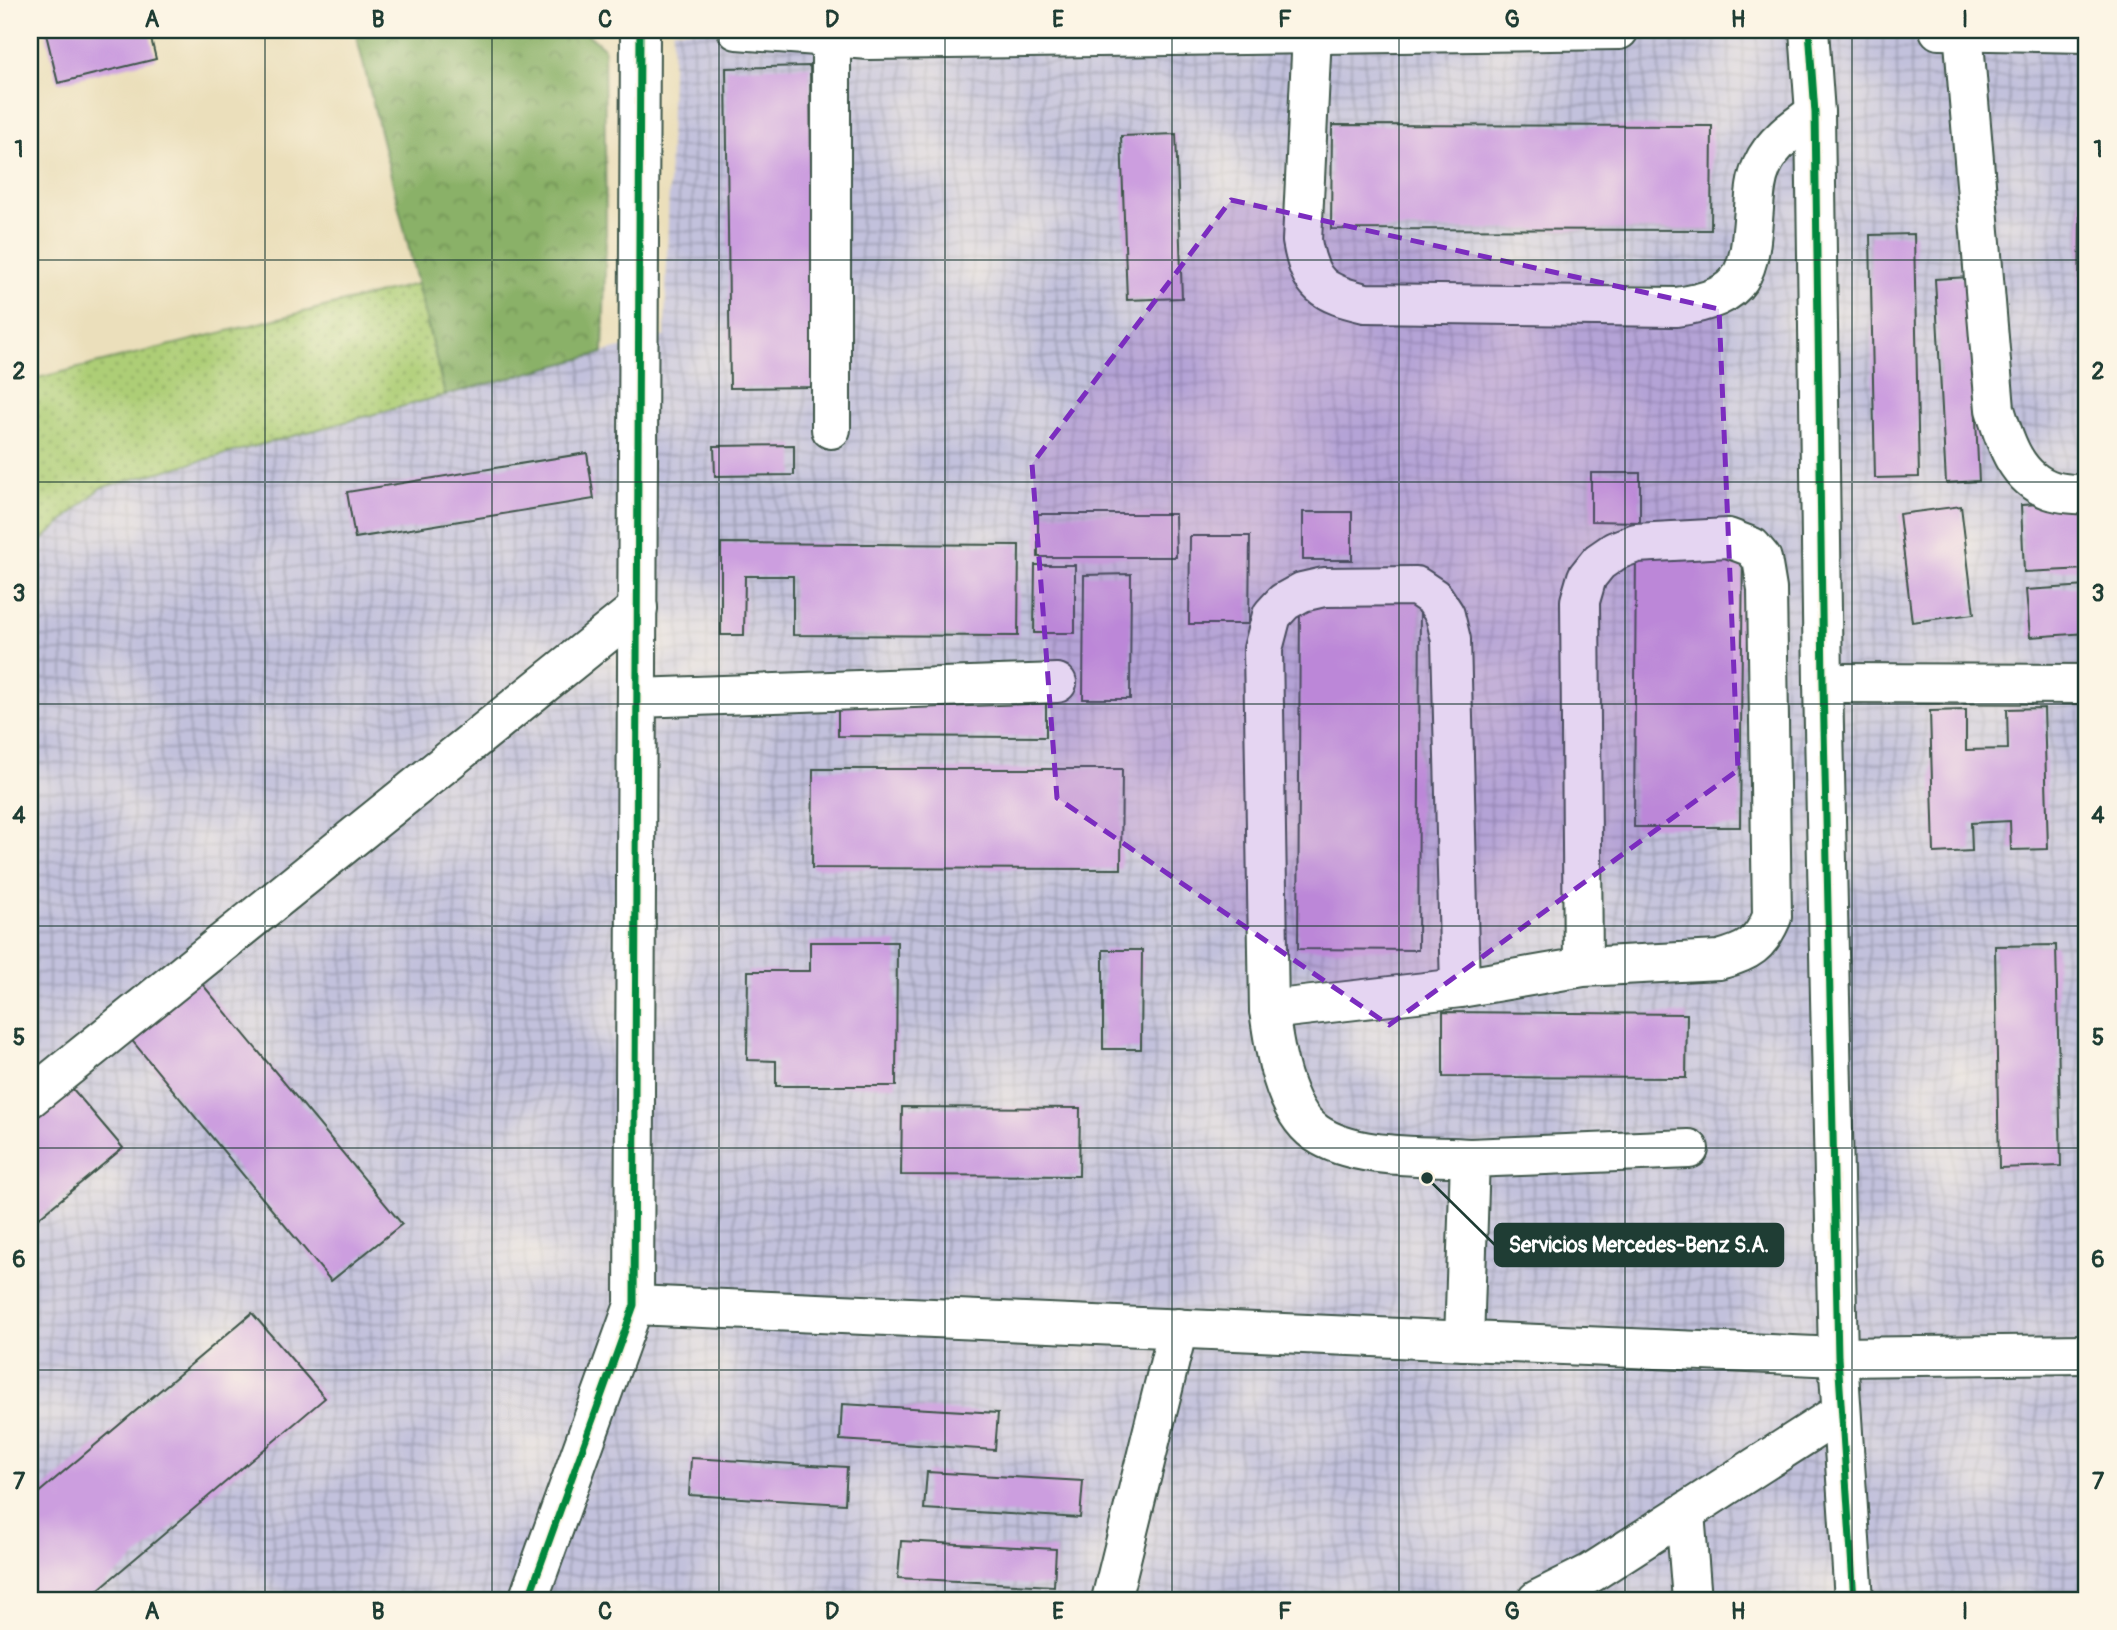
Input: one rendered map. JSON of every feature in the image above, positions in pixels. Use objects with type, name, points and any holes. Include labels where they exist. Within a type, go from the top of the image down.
[{"type":"street","points":[[528,1600],[634,1305],[640,30]]},
{"type":"street","points":[[737,30],[869,40],[1619,30]]},
{"type":"street","points":[[1809,30],[1815,113],[1823,683],[1838,1357],[1854,1600]]},
{"type":"street","points":[[1939,30],[2087,33]]},
{"type":"street","points":[[1963,30],[1996,409],[2005,443],[2023,473],[2052,491],[2087,495]]},
{"type":"street","points":[[1312,34],[1302,241],[1306,267],[1320,286],[1337,297],[1365,303],[1676,307],[1701,303],[1723,294],[1736,283],[1748,264],[1756,187],[1762,165],[1774,146],[1815,113]]},
{"type":"street","points":[[831,37],[831,429]]},
{"type":"street","points":[[1269,1010],[1460,988],[1583,967],[1719,960],[1738,955],[1755,945],[1764,935],[1772,917],[1767,589],[1762,559],[1752,547],[1728,538],[1636,543],[1615,551],[1599,562],[1587,577],[1580,601],[1583,967]]},
{"type":"street","points":[[1460,988],[1451,640],[1444,615],[1434,598],[1416,586],[1324,587],[1302,592],[1284,602],[1272,615],[1263,649],[1269,1010],[1274,1052],[1295,1107],[1314,1132],[1339,1145],[1380,1153],[1470,1157],[1689,1149]]},
{"type":"street","points":[[30,1098],[638,608]]},
{"type":"street","points":[[637,698],[1057,683]]},
{"type":"street","points":[[1823,683],[2087,684]]},
{"type":"street","points":[[1464,1340],[1470,1157]]},
{"type":"street","points":[[634,1305],[1838,1357],[2087,1354]]},
{"type":"street","points":[[1111,1600],[1178,1328]]},
{"type":"street","points":[[1537,1600],[1591,1573],[1841,1412]]},
{"type":"street","points":[[1685,1513],[1692,1600]]},
{"type":"highlighted area","points":[[1231,200],[1719,309],[1738,770],[1389,1025],[1057,798],[1032,464]]},
{"type":"shaded area","points":[[673,30],[2087,30],[2087,1600],[30,1600],[30,551],[100,488],[665,336]]},
{"type":"green space","points":[[355,30],[583,30],[604,48],[606,234],[603,353],[445,395]]},
{"type":"green space","points":[[417,284],[445,395],[100,488],[30,551],[30,380]]},
{"type":"building","points":[[45,30],[149,30],[156,59],[58,83]]},
{"type":"building","points":[[810,66],[813,387],[730,388],[726,68]]},
{"type":"building","points":[[2081,124],[2087,124],[2087,305],[2079,305]]},
{"type":"building","points":[[1332,125],[1712,126],[1711,230],[1331,229]]},
{"type":"building","points":[[1176,134],[1182,298],[1127,300],[1121,136]]},
{"type":"building","points":[[1914,234],[1919,477],[1875,478],[1870,235]]},
{"type":"building","points":[[1969,277],[1979,481],[1946,483],[1935,279]]},
{"type":"building","points":[[794,445],[794,475],[715,476],[714,446]]},
{"type":"building","points":[[587,453],[594,499],[355,538],[347,492]]},
{"type":"building","points":[[1591,473],[1640,473],[1640,522],[1591,521]]},
{"type":"building","points":[[2087,502],[2087,569],[2024,572],[2021,505]]},
{"type":"building","points":[[1961,506],[1974,614],[1912,622],[1899,514]]},
{"type":"building","points":[[1303,512],[1352,512],[1352,560],[1303,560]]},
{"type":"building","points":[[1038,514],[1175,514],[1176,557],[1038,557]]},
{"type":"building","points":[[1190,536],[1250,536],[1249,624],[1189,624]]},
{"type":"building","points":[[721,543],[1019,545],[1018,636],[793,635],[793,576],[745,576],[744,635],[721,635]]},
{"type":"building","points":[[1636,549],[1743,550],[1740,827],[1634,827]]},
{"type":"building","points":[[1035,565],[1075,565],[1075,633],[1034,633]]},
{"type":"building","points":[[1131,574],[1130,699],[1083,699],[1084,575]]},
{"type":"building","points":[[2087,586],[2087,633],[2030,637],[2026,590]]},
{"type":"building","points":[[1300,598],[1420,598],[1418,950],[1298,949]]},
{"type":"building","points":[[838,700],[1046,701],[1046,737],[838,736]]},
{"type":"building","points":[[2044,708],[2048,849],[2011,850],[2010,821],[1971,823],[1972,851],[1934,853],[1930,711],[1966,710],[1966,750],[2008,749],[2007,709]]},
{"type":"building","points":[[813,769],[1122,769],[1121,869],[812,868]]},
{"type":"building","points":[[810,942],[897,942],[896,1086],[776,1086],[776,1061],[747,1060],[748,971],[810,971]]},
{"type":"building","points":[[2056,945],[2061,1166],[1999,1168],[1995,946]]},
{"type":"building","points":[[1103,950],[1142,950],[1141,1049],[1103,1049]]},
{"type":"building","points":[[198,979],[402,1224],[331,1281],[129,1037]]},
{"type":"building","points":[[1443,1012],[1687,1014],[1686,1078],[1443,1077]]},
{"type":"building","points":[[72,1088],[123,1148],[30,1225],[30,1123]]},
{"type":"building","points":[[902,1107],[1080,1108],[1079,1176],[901,1175]]},
{"type":"building","points":[[252,1313],[325,1398],[86,1600],[30,1600],[30,1500]]},
{"type":"building","points":[[842,1404],[998,1413],[995,1450],[840,1440]]},
{"type":"building","points":[[691,1458],[847,1467],[845,1504],[689,1495]]},
{"type":"building","points":[[927,1472],[1083,1481],[1080,1518],[924,1509]]},
{"type":"building","points":[[901,1541],[1056,1549],[1054,1586],[898,1578]]},
{"type":"cycle path","points":[[528,1600],[634,1305],[640,30]]},
{"type":"cycle path","points":[[1809,30],[1815,113],[1823,683],[1838,1357],[1854,1600]]},
{"type":"place","name":"Servicios Mercedes-Benz S.A.","points":[[1427,1178]]}]
